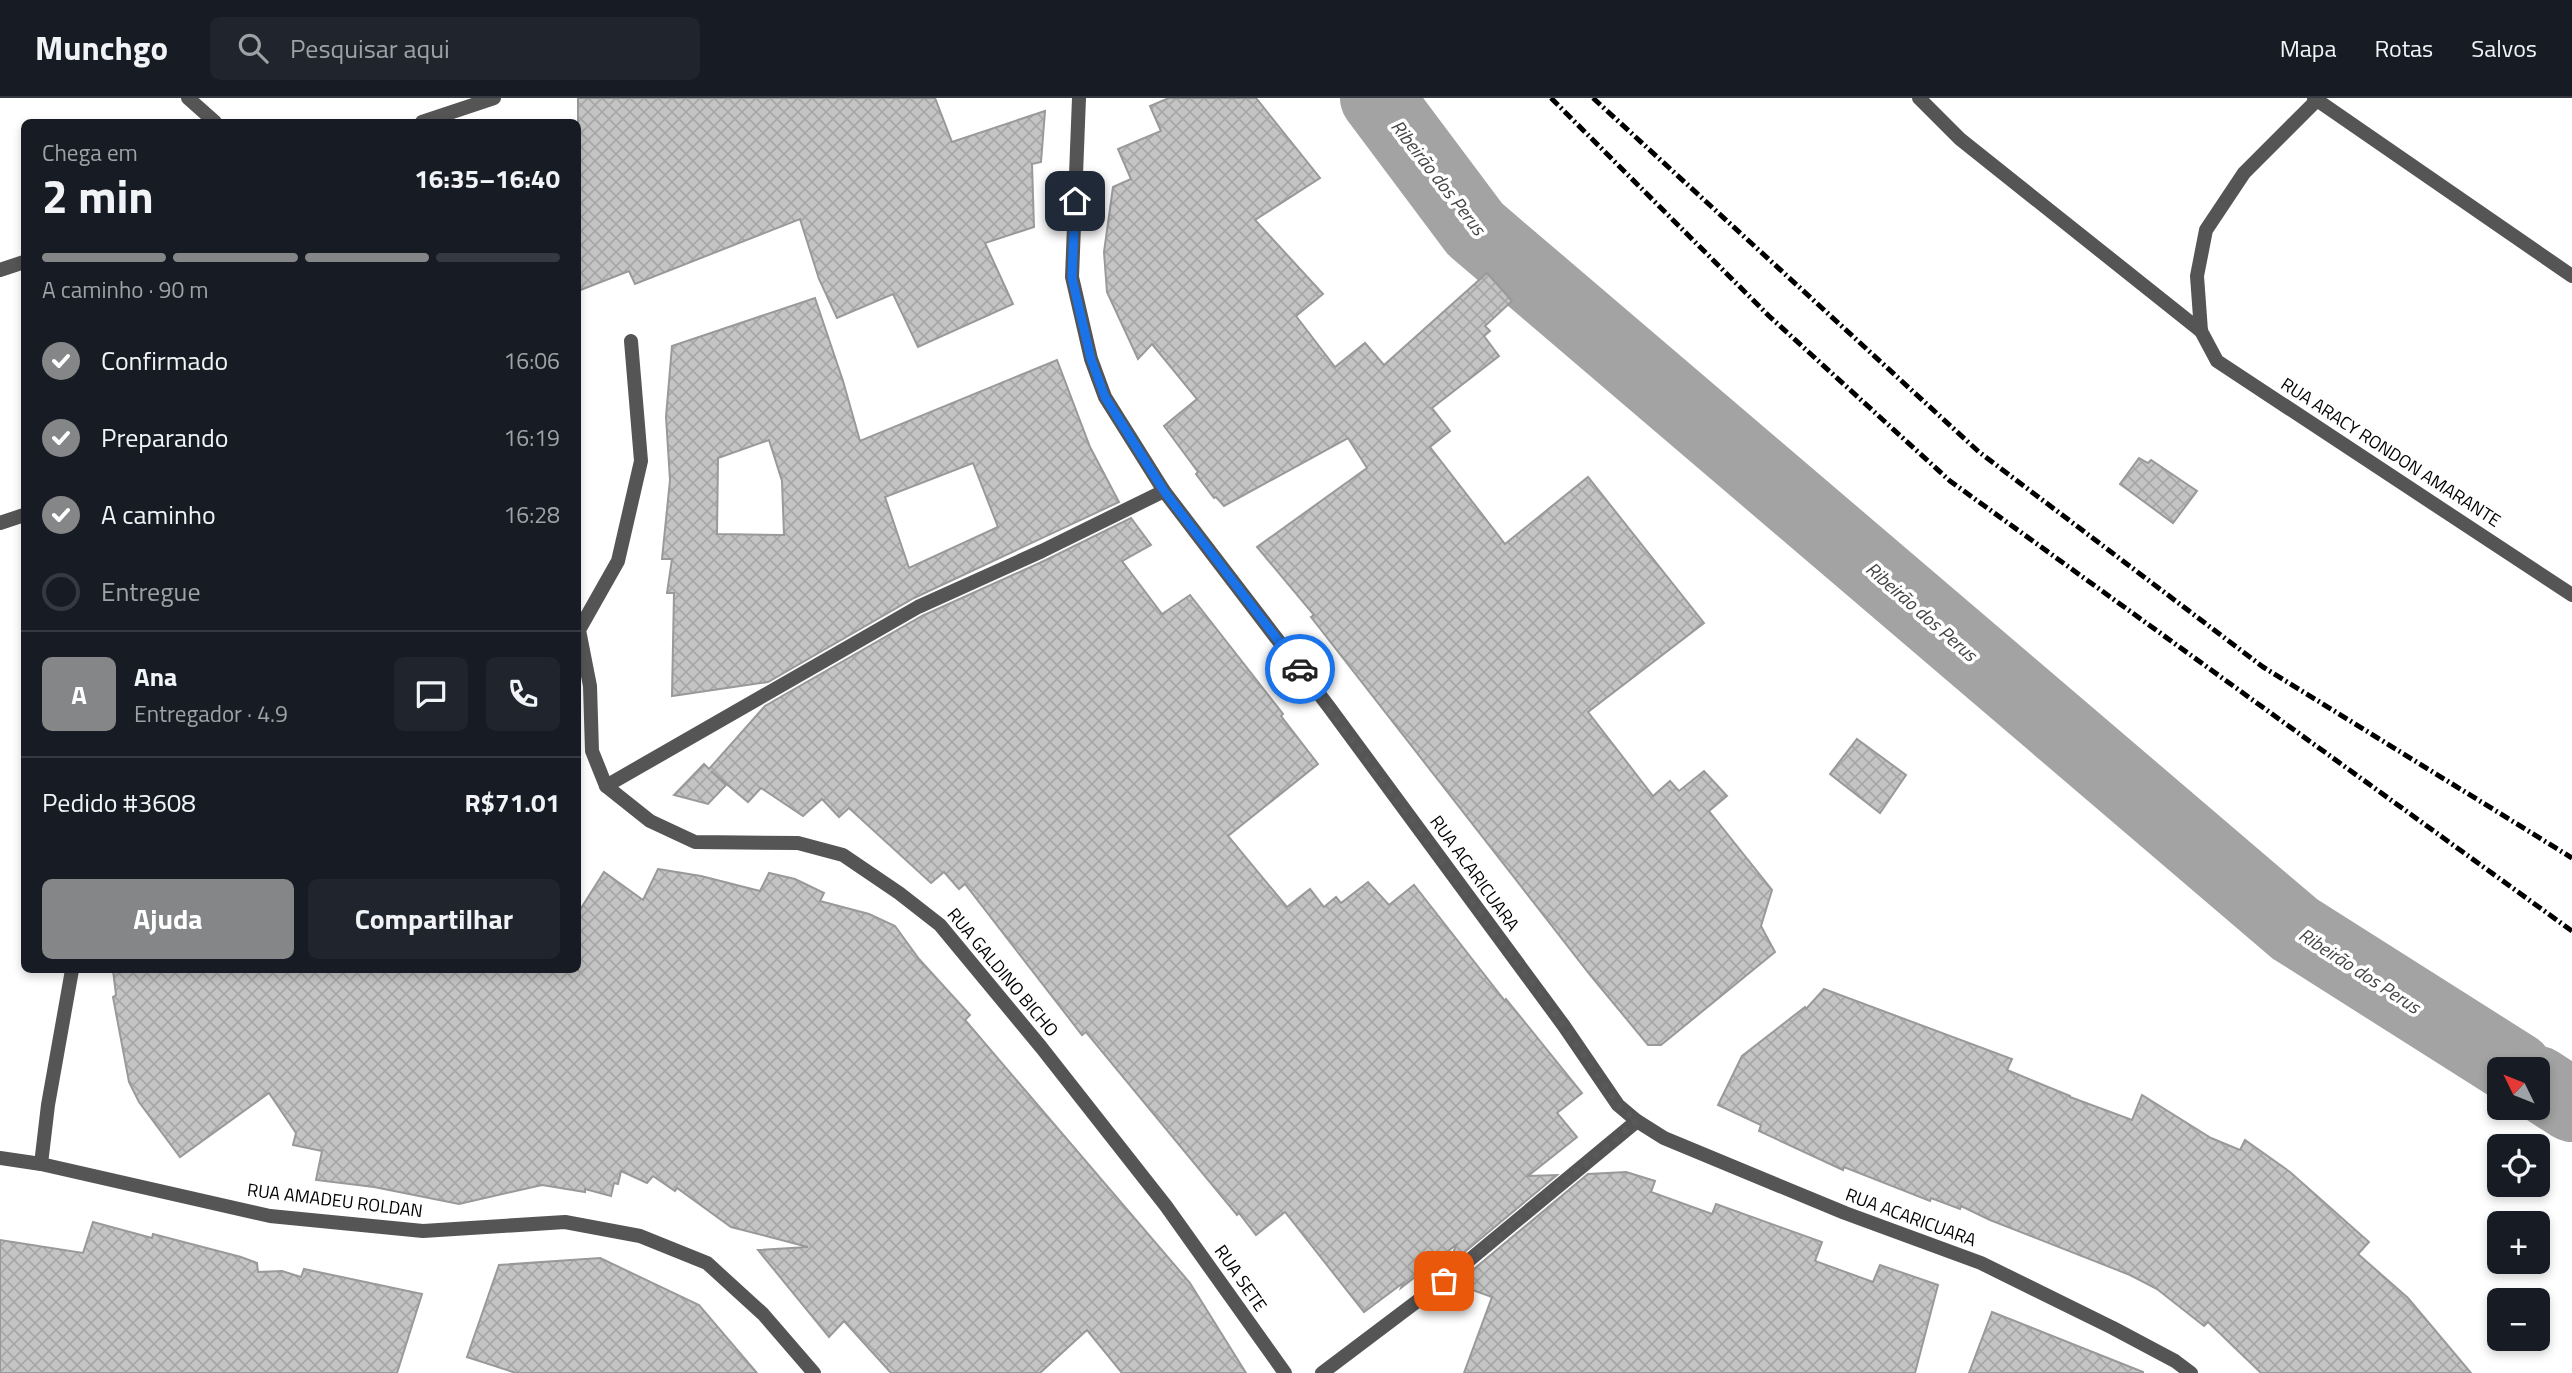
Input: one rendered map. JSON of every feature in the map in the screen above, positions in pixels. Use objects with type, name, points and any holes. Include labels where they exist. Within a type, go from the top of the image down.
[{"type":"street","points":[[188,98],[212,119]]},
{"type":"street","points":[[431,119],[494,98]]},
{"type":"street","name":"RUA ACARICUARA","points":[[1079,98],[1072,278],[1091,359],[1105,397],[1164,491],[1329,707],[1564,1026],[1618,1105],[1664,1138],[1845,1213],[1981,1263],[2113,1328],[2175,1361],[2191,1373]]},
{"type":"street","name":"RUA ARACY RONDON AMARANTE","points":[[1919,98],[1960,139],[2201,331],[2217,361],[2572,595]]},
{"type":"street","points":[[2317,99],[2572,276]]},
{"type":"street","name":"RUA ARACY RONDON AMARANTE","points":[[2201,331],[2197,276],[2206,230],[2244,173],[2317,99]]},
{"type":"street","points":[[0,270],[21,263]]},
{"type":"street","name":"RUA GALDINO BICHO","points":[[581,624],[618,561],[642,461],[631,341]]},
{"type":"street","points":[[606,786],[883,630],[918,607],[1042,551],[1164,491]]},
{"type":"street","points":[[0,523],[21,516]]},
{"type":"street","name":"RUA GALDINO BICHO","points":[[581,643],[590,686],[592,751],[606,786],[650,821],[695,842],[798,843],[843,855],[899,893],[940,925],[957,943],[1166,1206]]},
{"type":"street","points":[[41,1164],[48,1105],[71,973]]},
{"type":"street","points":[[1322,1373],[1444,1281],[1637,1121]]},
{"type":"street","name":"RUA AMADEU ROLDAN","points":[[0,1158],[41,1164],[270,1216],[423,1231],[565,1222],[640,1236],[707,1263],[763,1314],[814,1373]]},
{"type":"street","name":"RUA SETE","points":[[1166,1206],[1285,1373]]},
{"type":"building","points":[[578,98],[935,98],[952,142],[1045,111],[1041,162],[1032,164],[1034,227],[985,243],[1013,304],[918,347],[893,294],[837,318],[819,279],[800,219],[635,284],[629,271],[581,290],[581,119],[578,119]]},
{"type":"building","points":[[1169,98],[1256,98],[1320,178],[1255,220],[1323,294],[1296,316],[1335,367],[1365,343],[1384,365],[1487,273],[1512,301],[1485,326],[1490,331],[1484,336],[1499,356],[1432,408],[1450,431],[1430,447],[1505,544],[1588,477],[1704,623],[1588,712],[1653,796],[1670,781],[1679,791],[1704,771],[1727,796],[1709,811],[1772,890],[1761,926],[1775,952],[1661,1045],[1648,1045],[1591,976],[1311,617],[1314,615],[1257,547],[1367,468],[1348,438],[1224,506],[1214,498],[1196,474],[1198,472],[1164,426],[1197,399],[1152,344],[1138,359],[1107,292],[1104,252],[1113,187],[1131,179],[1118,149],[1161,131],[1150,106]]},
{"type":"building","points":[[815,298],[860,441],[1057,360],[1090,447],[1119,502],[914,598],[768,682],[672,696],[674,593],[667,593],[672,559],[662,559],[670,480],[666,417],[672,346]],"holes":[[[769,440],[782,481],[784,535],[717,534],[718,458]],[[973,463],[998,527],[909,568],[885,497]]]},
{"type":"building","points":[[2139,458],[2148,463],[2151,460],[2197,491],[2173,523],[2120,484]]},
{"type":"building","points":[[1131,518],[1151,545],[1122,561],[1162,614],[1190,595],[1283,714],[1281,716],[1318,764],[1228,836],[1287,907],[1310,889],[1324,907],[1336,897],[1341,903],[1368,882],[1389,905],[1414,885],[1582,1093],[1557,1113],[1577,1137],[1528,1176],[1557,1175],[1449,1265],[1456,1245],[1401,1288],[1403,1283],[1364,1312],[1285,1212],[1256,1235],[1239,1213],[1237,1215],[1086,1032],[1082,1035],[965,884],[959,889],[944,872],[931,883],[849,808],[839,817],[822,799],[803,816],[761,788],[748,802],[711,771],[726,785],[708,804],[674,795],[704,764],[709,769],[765,706],[922,616]]},
{"type":"building","points":[[1857,739],[1906,775],[1880,813],[1830,774]]},
{"type":"building","points":[[658,869],[701,876],[760,891],[769,873],[795,879],[824,893],[820,901],[869,914],[895,926],[919,959],[970,1015],[965,1020],[1190,1283],[1246,1373],[1122,1373],[1087,1330],[1040,1373],[891,1373],[844,1321],[829,1337],[758,1250],[808,1247],[731,1227],[677,1188],[675,1191],[653,1176],[647,1183],[621,1171],[611,1196],[585,1189],[585,1192],[542,1185],[459,1204],[374,1187],[316,1180],[322,1151],[293,1145],[296,1133],[269,1093],[180,1157],[139,1102],[129,1082],[113,997],[116,995],[113,973],[581,973],[581,908],[604,872],[643,900]]},
{"type":"building","points":[[1824,989],[2012,1059],[2007,1070],[2132,1120],[2142,1095],[2211,1138],[2240,1150],[2245,1140],[2290,1172],[2369,1242],[2358,1254],[2408,1298],[2471,1373],[2261,1373],[2208,1322],[2204,1326],[2157,1289],[2130,1275],[1961,1206],[1960,1209],[1931,1198],[1930,1201],[1844,1167],[1843,1170],[1759,1131],[1761,1125],[1718,1105],[1742,1056],[1805,1007],[1806,1009]]},
{"type":"building","points":[[1626,1172],[1655,1181],[1651,1192],[1712,1214],[1716,1204],[1822,1242],[1815,1261],[1873,1282],[1880,1265],[1938,1285],[1915,1373],[1464,1373],[1492,1297],[1456,1284],[1588,1174]]},
{"type":"building","points":[[93,1222],[152,1238],[153,1234],[241,1257],[257,1263],[258,1272],[282,1271],[301,1277],[304,1269],[422,1294],[397,1373],[0,1373],[0,1240],[83,1253]]},
{"type":"building","points":[[600,1258],[699,1305],[757,1373],[516,1373],[467,1357],[499,1265]]},
{"type":"building","points":[[1992,1312],[2143,1372],[2143,1373],[1969,1373]]},
{"type":"waterway","name":"Ribeirão dos Perus","points":[[1377,98],[1475,229],[2295,929],[2497,1057]]},
{"type":"waterway","name":"Ribeirão dos Perus","points":[[2550,1091],[2572,1105]]},
{"type":"railway","points":[[1551,98],[1769,316],[1950,481],[2572,931]]},
{"type":"railway","points":[[1593,98],[1979,452],[2263,667],[2572,858]]},
{"type":"way so far","points":[[1300,669],[1564,1026],[1618,1105],[1637,1121],[1444,1281]]},
{"type":"route","points":[[1075,201],[1072,278],[1091,359],[1105,397],[1164,491],[1300,669]]}]
